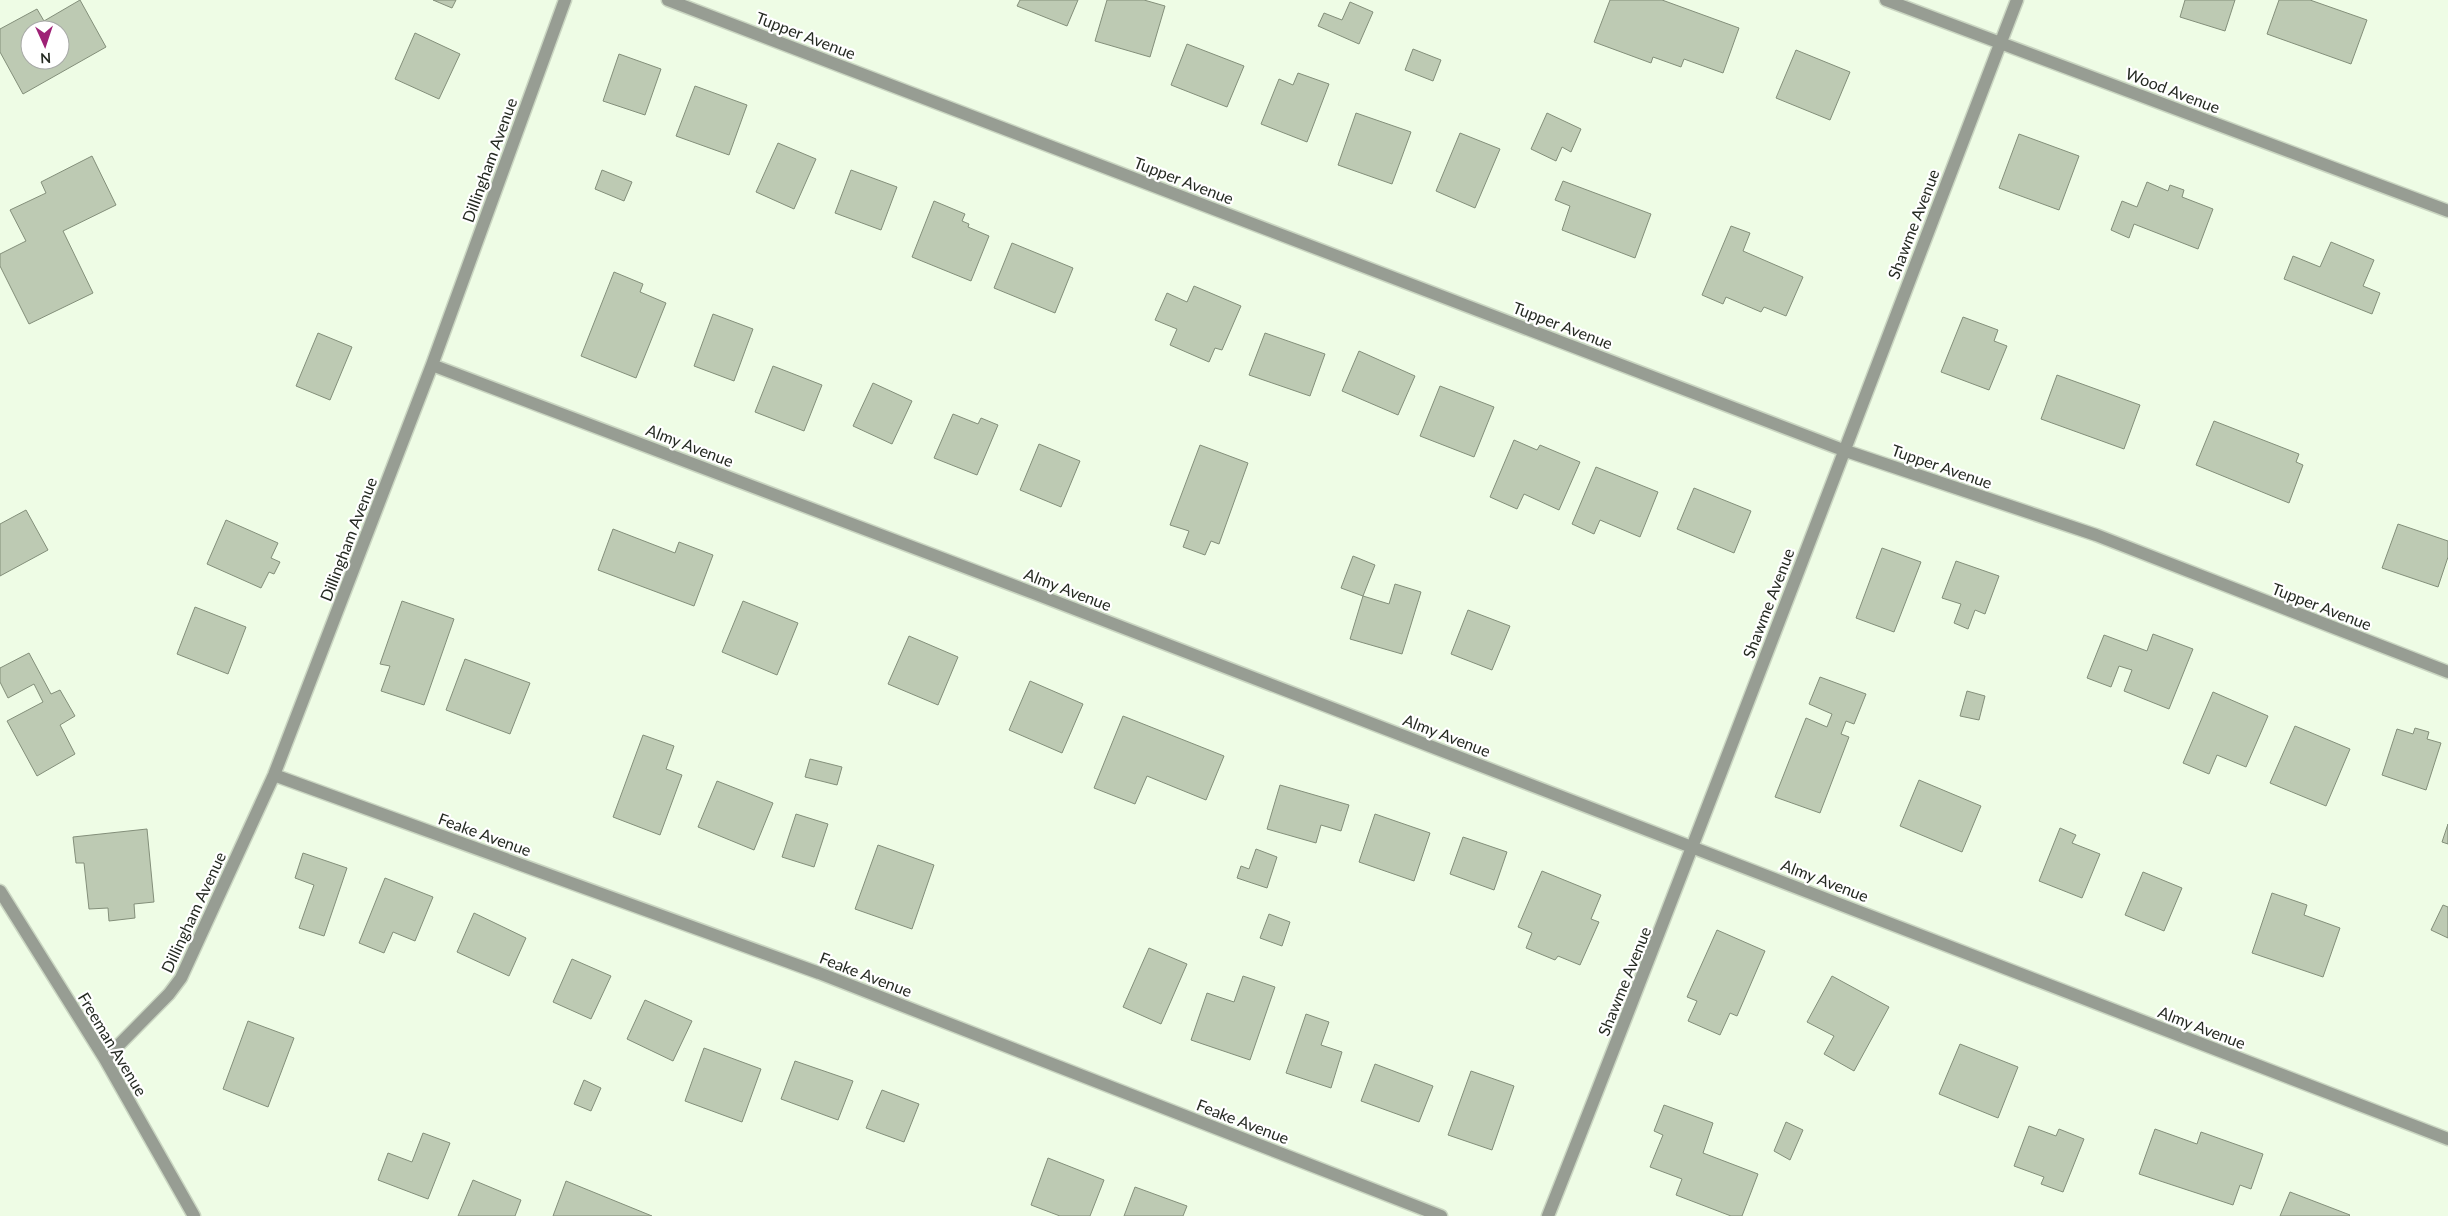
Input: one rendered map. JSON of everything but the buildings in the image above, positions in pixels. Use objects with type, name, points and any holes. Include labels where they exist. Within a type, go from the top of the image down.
[{"type":"street","name":"Dillingham Avenue","points":[[105,1059],[169,994],[181,978],[274,775],[432,365],[565,0]]},
{"type":"street","name":"Tupper Avenue","points":[[668,0],[1843,450],[2096,535],[2448,672]]},
{"type":"street","name":"Wood Avenue","points":[[1886,0],[2448,211]]},
{"type":"street","name":"Shawme Avenue","points":[[1548,1216],[1694,847],[1843,450],[2017,0]]},
{"type":"street","name":"Almy Avenue","points":[[432,365],[1694,847],[2448,1139]]},
{"type":"street","name":"Feake Avenue","points":[[274,775],[819,974],[1441,1216]]},
{"type":"street","name":"Freeman Avenue","points":[[0,891],[105,1059],[194,1216]]}]
